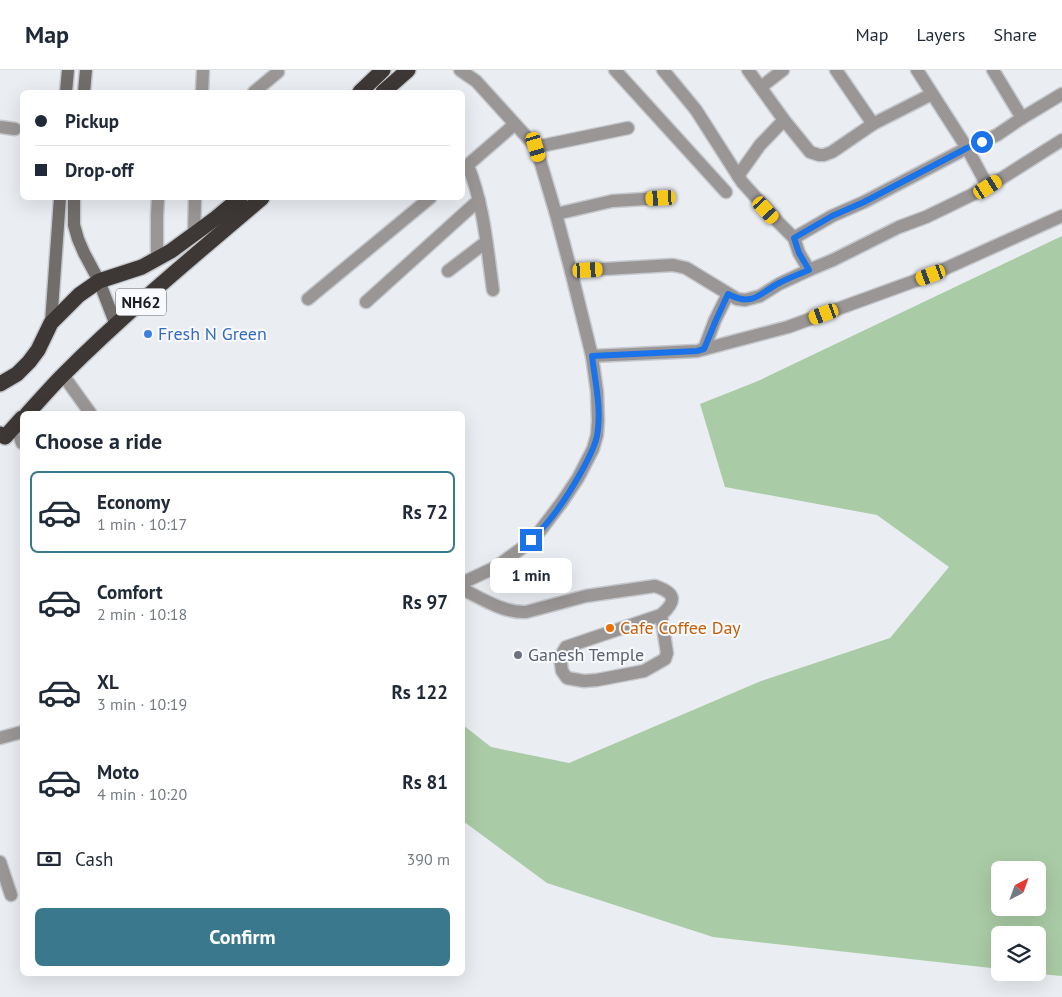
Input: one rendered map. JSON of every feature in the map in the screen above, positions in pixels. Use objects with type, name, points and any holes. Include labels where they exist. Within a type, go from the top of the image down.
[{"type":"highway","points":[[385,90],[408,70]]},
{"type":"highway","points":[[362,90],[380,71]]},
{"type":"highway","name":"NH62","points":[[0,384],[17,374],[29,362],[38,350],[51,323],[79,295],[99,281],[142,267],[171,250],[194,235],[238,200]]},
{"type":"highway","name":"NH62","points":[[31,411],[63,375],[116,325],[194,255],[260,200]]},
{"type":"highway","name":"NH62","points":[[0,434],[5,437],[20,422]]},
{"type":"street","points":[[66,90],[68,70]]},
{"type":"street","points":[[84,90],[86,70]]},
{"type":"street","points":[[202,90],[203,70]]},
{"type":"street","points":[[460,70],[476,81],[536,147],[556,214],[592,356],[597,392],[598,421],[597,436],[593,449],[578,478],[540,531],[496,568],[465,582]]},
{"type":"street","points":[[615,70],[726,192]]},
{"type":"street","points":[[748,70],[810,152],[818,155],[832,152],[873,124],[932,94]]},
{"type":"street","points":[[761,87],[783,70]]},
{"type":"street","points":[[836,70],[873,124]]},
{"type":"street","points":[[917,70],[967,148],[988,187]]},
{"type":"street","points":[[993,70],[1022,118]]},
{"type":"street","points":[[256,90],[277,71]]},
{"type":"street","points":[[667,71],[696,110],[742,182],[778,223],[794,238],[799,253],[809,270]]},
{"type":"street","points":[[794,238],[832,216],[864,202],[967,148],[997,135],[1062,94]]},
{"type":"street","points":[[738,176],[760,145],[784,120]]},
{"type":"street","points":[[493,290],[479,200],[475,183],[465,168],[514,124]]},
{"type":"street","points":[[0,128],[15,129]]},
{"type":"street","points":[[536,147],[628,128]]},
{"type":"street","points":[[571,271],[673,265],[686,268],[737,299],[745,300],[760,296],[779,284],[988,187],[1062,140]]},
{"type":"street","points":[[556,214],[612,201],[661,198]]},
{"type":"street","points":[[51,323],[60,200]]},
{"type":"street","points":[[74,200],[74,225],[84,253],[99,281],[116,325]]},
{"type":"street","points":[[156,258],[158,200]]},
{"type":"street","points":[[194,235],[196,200]]},
{"type":"street","points":[[308,299],[428,200]]},
{"type":"street","points":[[366,302],[479,200]]},
{"type":"street","points":[[592,356],[697,351],[788,327],[931,275],[1062,216]]},
{"type":"street","points":[[448,270],[486,242]]},
{"type":"street","points":[[704,349],[728,294]]},
{"type":"street","points":[[63,375],[90,411]]},
{"type":"street","points":[[465,590],[502,609],[516,612],[526,612],[586,596],[655,586],[670,593],[672,598],[671,605],[661,615],[566,647],[560,657],[562,671],[567,678],[584,681],[644,671],[665,659],[666,653],[661,615]]},
{"type":"street","points":[[0,738],[20,733]]},
{"type":"street","points":[[0,862],[11,895]]},
{"type":"green space","points":[[1062,236],[1062,976],[1046,975],[1046,926],[991,926],[991,968],[713,937],[547,883],[465,822],[465,727],[491,747],[569,763],[761,681],[890,638],[949,567],[877,515],[725,487],[700,404],[758,381]]},
{"type":"place","name":"Fresh N Green","points":[[148,334]]},
{"type":"place","name":"Cafe Coffee Day","points":[[610,628]]},
{"type":"place","name":"Ganesh Temple","points":[[518,655]]},
{"type":"route","points":[[531,540],[562,502],[578,478],[593,449],[597,436],[598,421],[597,392],[592,356],[697,351],[704,349],[728,294],[737,299],[745,300],[760,296],[779,284],[809,270],[799,253],[794,238],[832,216],[864,202],[982,142]]}]
